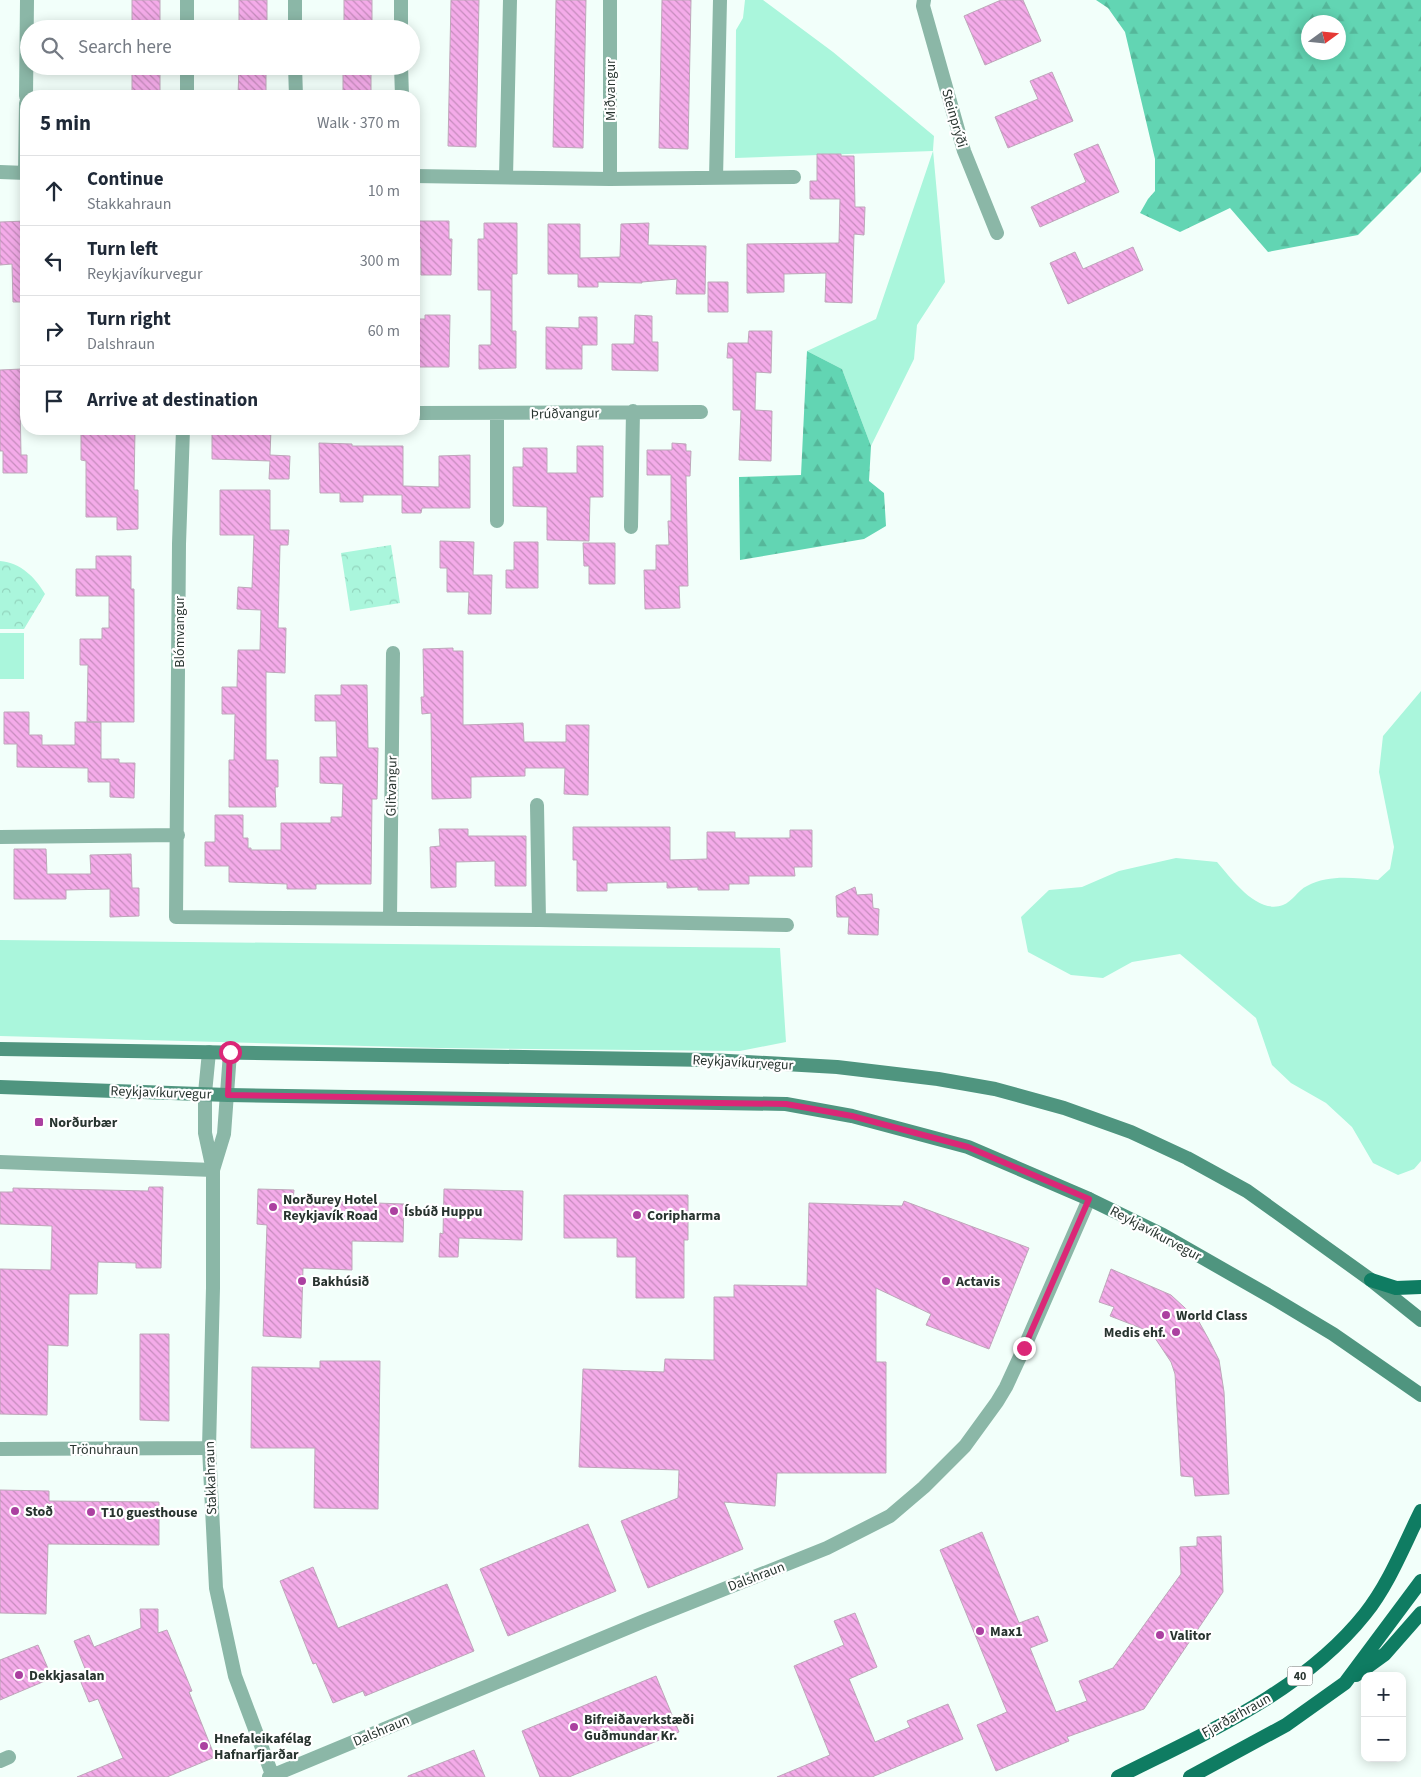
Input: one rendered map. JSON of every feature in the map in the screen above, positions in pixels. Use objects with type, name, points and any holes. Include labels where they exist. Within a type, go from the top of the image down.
[{"type":"main road","name":"Reykjavíkurvegur","points":[[0,1049],[710,1060],[837,1068],[938,1079],[995,1089],[1064,1108],[1131,1132],[1187,1158],[1247,1191],[1371,1280],[1421,1320]]},
{"type":"main road","name":"Reykjavíkurvegur","points":[[0,1087],[228,1095],[786,1104],[852,1116],[968,1147],[1089,1199],[1163,1235],[1332,1334],[1421,1395]]},
{"type":"main road","points":[[1371,1280],[1396,1288],[1421,1287]]},
{"type":"main road","name":"Fjarðarhraun","points":[[1118,1777],[1219,1725],[1274,1694],[1314,1667],[1366,1613],[1384,1583],[1421,1511]]},
{"type":"main road","name":"40","points":[[1190,1777],[1286,1725],[1345,1683],[1421,1581]]},
{"type":"main road","points":[[1345,1683],[1385,1654],[1421,1613]]},
{"type":"street","points":[[27,0],[27,20]]},
{"type":"street","points":[[186,0],[187,20]]},
{"type":"street","points":[[295,0],[295,20]]},
{"type":"street","points":[[401,0],[401,20]]},
{"type":"street","points":[[506,177],[510,0]]},
{"type":"street","name":"Miðvangur","points":[[610,0],[610,179]]},
{"type":"street","points":[[716,178],[720,0]]},
{"type":"street","name":"Steinprýði","points":[[924,0],[923,6],[964,152],[997,233]]},
{"type":"street","points":[[26,75],[26,90]]},
{"type":"street","points":[[187,75],[187,90]]},
{"type":"street","points":[[295,75],[296,90]]},
{"type":"street","points":[[401,75],[402,90]]},
{"type":"street","points":[[0,172],[20,173]]},
{"type":"street","points":[[420,176],[610,179],[794,177]]},
{"type":"street","points":[[631,527],[633,411]]},
{"type":"street","name":"Þrúðvangur","points":[[420,413],[701,412]]},
{"type":"street","points":[[497,414],[497,521]]},
{"type":"street","name":"Blómvangur","points":[[183,435],[179,544],[176,917],[390,919]]},
{"type":"street","name":"Glitvangur","points":[[390,919],[393,653]]},
{"type":"street","points":[[537,805],[539,920]]},
{"type":"street","points":[[0,837],[178,835]]},
{"type":"street","points":[[390,919],[787,925]]},
{"type":"street","name":"Stakkahraun","points":[[209,1052],[205,1093],[205,1134],[213,1170],[213,1314],[209,1448],[216,1588],[235,1676],[271,1776]]},
{"type":"street","name":"Stakkahraun","points":[[213,1170],[224,1134],[230,1052]]},
{"type":"street","points":[[0,1162],[213,1170]]},
{"type":"street","name":"Dalshraun","points":[[271,1776],[626,1628],[827,1548],[890,1516],[924,1487],[965,1446],[997,1402],[1024,1348],[1089,1199]]},
{"type":"street","name":"Trönuhraun","points":[[0,1449],[209,1448]]},
{"type":"green space","points":[[745,0],[763,0],[833,52],[934,136],[933,150],[945,282],[917,325],[914,359],[871,446],[842,369],[807,351],[876,319],[933,151],[735,158],[736,30],[743,18]]},
{"type":"green space","points":[[1096,0],[1421,0],[1421,172],[1358,235],[1268,252],[1230,208],[1180,232],[1140,213],[1155,191],[1155,159],[1125,32],[1108,8]]},
{"type":"green space","points":[[807,351],[842,369],[871,446],[869,481],[884,493],[886,526],[864,539],[740,560],[739,477],[801,475]]},
{"type":"green space","points":[[391,545],[400,603],[350,611],[341,553]]},
{"type":"green space","points":[[0,561],[8,562],[27,572],[45,594],[24,629],[0,629]]},
{"type":"green space","points":[[0,633],[24,633],[24,679],[0,679]]},
{"type":"green space","points":[[1421,691],[1421,1161],[1414,1169],[1398,1175],[1373,1163],[1352,1127],[1326,1103],[1291,1083],[1272,1065],[1256,1018],[1180,954],[1132,962],[1103,978],[1071,975],[1028,952],[1021,917],[1049,890],[1082,887],[1119,871],[1176,858],[1217,862],[1245,893],[1264,905],[1273,907],[1283,905],[1304,888],[1315,882],[1333,878],[1378,880],[1390,869],[1394,847],[1379,772],[1383,736]]},
{"type":"green space","points":[[0,940],[780,948],[786,1042],[740,1051],[439,1048],[0,1036]]},
{"type":"building","points":[[132,0],[160,0],[160,20],[132,20]]},
{"type":"building","points":[[239,0],[267,0],[267,20],[239,20]]},
{"type":"building","points":[[344,0],[372,0],[372,20],[344,20]]},
{"type":"building","points":[[451,0],[479,0],[476,147],[448,146]]},
{"type":"building","points":[[556,0],[586,0],[583,148],[553,147]]},
{"type":"building","points":[[662,0],[691,0],[688,149],[659,148]]},
{"type":"building","points":[[1001,0],[1023,0],[1041,41],[985,65],[964,16]]},
{"type":"building","points":[[1052,72],[1073,121],[1008,148],[995,117],[1038,99],[1030,81]]},
{"type":"building","points":[[132,75],[160,75],[160,90],[132,90]]},
{"type":"building","points":[[239,75],[266,75],[266,90],[238,90]]},
{"type":"building","points":[[343,75],[371,75],[371,90],[343,90]]},
{"type":"building","points":[[1098,144],[1119,192],[1040,227],[1031,207],[1086,182],[1074,154]]},
{"type":"building","points":[[817,154],[854,156],[855,207],[865,207],[864,235],[854,234],[852,303],[825,302],[826,273],[784,274],[784,292],[747,293],[747,244],[839,243],[840,199],[810,199],[810,181],[817,181]]},
{"type":"building","points":[[20,221],[20,302],[13,302],[12,264],[0,265],[0,222]]},
{"type":"building","points":[[420,221],[449,221],[449,239],[452,239],[451,275],[421,275]]},
{"type":"building","points":[[484,223],[517,223],[517,274],[512,274],[512,331],[516,331],[516,368],[479,369],[479,345],[491,345],[491,290],[478,290],[478,239],[484,239]]},
{"type":"building","points":[[649,223],[648,245],[706,246],[705,294],[676,294],[677,279],[642,283],[598,282],[598,287],[578,287],[578,274],[548,274],[548,224],[580,224],[580,258],[620,257],[621,224]]},
{"type":"building","points":[[1133,247],[1143,270],[1068,304],[1050,263],[1075,252],[1083,269]]},
{"type":"building","points":[[708,282],[728,282],[728,312],[708,312]]},
{"type":"building","points":[[425,315],[450,315],[449,367],[420,367],[420,319],[425,319]]},
{"type":"building","points":[[635,315],[652,316],[652,342],[658,342],[658,371],[612,370],[612,344],[634,344]]},
{"type":"building","points":[[579,317],[597,317],[597,345],[582,345],[582,369],[546,369],[546,327],[579,328]]},
{"type":"building","points":[[749,331],[772,331],[771,373],[756,372],[755,410],[772,411],[771,461],[739,460],[741,410],[733,410],[733,358],[727,358],[728,343],[748,343]]},
{"type":"building","points":[[20,369],[21,455],[27,455],[27,473],[3,473],[3,451],[0,451],[0,370]]},
{"type":"building","points":[[81,435],[135,435],[134,490],[138,490],[138,529],[117,530],[117,517],[86,517],[86,461],[81,460]]},
{"type":"building","points":[[212,435],[271,435],[270,455],[290,456],[289,479],[269,479],[270,461],[212,459]]},
{"type":"building","points":[[319,443],[352,444],[352,446],[403,446],[403,486],[439,487],[439,456],[470,455],[470,508],[422,508],[421,513],[402,513],[402,495],[363,495],[363,502],[340,502],[340,493],[320,493]]},
{"type":"building","points":[[672,443],[686,444],[686,451],[691,451],[690,476],[686,476],[688,586],[679,586],[680,608],[645,609],[644,570],[656,570],[656,545],[669,545],[668,521],[671,521],[671,475],[647,475],[647,450],[672,450]]},
{"type":"building","points":[[577,446],[603,446],[603,497],[590,497],[589,541],[547,540],[547,507],[513,506],[513,467],[523,467],[523,448],[547,448],[547,473],[577,473]]},
{"type":"building","points":[[220,490],[270,490],[270,530],[289,530],[288,545],[280,545],[278,628],[286,628],[285,673],[266,672],[266,760],[278,760],[278,787],[275,787],[276,807],[229,807],[229,760],[234,760],[235,714],[222,714],[222,687],[237,687],[238,650],[260,650],[261,610],[237,609],[238,587],[252,588],[254,535],[220,535]]},
{"type":"building","points":[[440,541],[474,542],[473,575],[492,575],[491,614],[468,614],[469,592],[447,592],[447,568],[440,568]]},
{"type":"building","points":[[514,542],[538,542],[538,588],[506,588],[506,570],[514,570]]},
{"type":"building","points":[[583,543],[615,543],[615,584],[589,584],[589,566],[584,566]]},
{"type":"building","points":[[96,556],[131,556],[131,589],[134,589],[134,722],[87,722],[88,665],[80,665],[80,639],[102,639],[102,628],[109,628],[109,596],[76,596],[76,569],[96,569]]},
{"type":"building","points":[[453,648],[453,651],[463,651],[463,725],[523,723],[524,742],[566,742],[566,725],[589,725],[588,795],[564,794],[565,768],[525,768],[525,776],[471,777],[471,798],[432,799],[431,713],[422,714],[421,697],[424,697],[423,649]]},
{"type":"building","points":[[341,685],[367,685],[368,748],[378,748],[377,799],[372,799],[371,884],[316,884],[316,889],[287,889],[287,884],[229,882],[229,866],[205,866],[205,842],[215,842],[215,815],[243,815],[243,838],[248,838],[248,848],[251,848],[251,850],[281,850],[281,823],[331,823],[331,817],[342,817],[343,784],[320,783],[320,757],[337,757],[336,721],[315,721],[315,695],[341,695]]},
{"type":"building","points":[[4,712],[29,712],[29,735],[42,735],[42,745],[75,745],[75,722],[101,722],[101,759],[119,759],[119,763],[135,763],[134,798],[110,797],[110,782],[88,782],[88,768],[17,767],[17,744],[4,744]]},
{"type":"building","points":[[573,827],[670,827],[670,860],[707,859],[707,832],[735,832],[735,838],[790,838],[790,830],[812,830],[812,867],[794,867],[795,876],[749,876],[749,884],[729,884],[729,890],[698,890],[698,887],[667,888],[667,882],[607,883],[607,891],[577,891],[577,860],[573,860]]},
{"type":"building","points":[[439,829],[468,829],[468,836],[526,836],[526,886],[495,886],[495,861],[456,862],[456,887],[431,888],[430,847],[440,846]]},
{"type":"building","points":[[14,849],[46,849],[47,874],[91,874],[90,855],[131,854],[132,888],[139,888],[139,916],[110,917],[110,889],[66,890],[66,899],[14,899]]},
{"type":"building","points":[[855,887],[857,895],[872,894],[873,908],[879,909],[878,935],[848,934],[849,917],[837,917],[836,896]]},
{"type":"building","points":[[149,1187],[163,1187],[161,1268],[136,1268],[136,1263],[98,1262],[97,1294],[69,1294],[68,1346],[48,1345],[47,1415],[0,1414],[0,1269],[51,1270],[52,1226],[0,1224],[0,1192],[13,1192],[13,1188],[148,1191]]},
{"type":"building","points":[[258,1189],[294,1190],[293,1200],[404,1204],[403,1242],[352,1241],[352,1270],[303,1268],[301,1338],[263,1336],[267,1225],[257,1224]]},
{"type":"building","points":[[444,1189],[523,1191],[522,1240],[459,1238],[458,1257],[439,1257],[440,1233],[443,1234]]},
{"type":"building","points":[[564,1195],[688,1195],[688,1240],[684,1240],[684,1298],[636,1298],[636,1257],[617,1257],[617,1238],[564,1238]]},
{"type":"building","points":[[904,1201],[1029,1248],[989,1349],[926,1325],[931,1314],[876,1288],[876,1362],[886,1362],[886,1473],[777,1473],[775,1506],[724,1502],[743,1549],[648,1588],[621,1521],[678,1498],[679,1470],[579,1467],[583,1369],[664,1372],[665,1359],[714,1360],[714,1297],[734,1297],[734,1285],[807,1286],[809,1203],[902,1206]]},
{"type":"building","points":[[1111,1269],[1171,1295],[1198,1320],[1208,1338],[1219,1360],[1224,1392],[1229,1494],[1195,1496],[1193,1477],[1181,1476],[1175,1374],[1171,1362],[1151,1332],[1110,1316],[1114,1307],[1099,1302]]},
{"type":"building","points":[[140,1334],[169,1334],[169,1421],[140,1420]]},
{"type":"building","points":[[320,1361],[380,1361],[378,1509],[314,1508],[315,1448],[251,1448],[252,1367],[320,1368]]},
{"type":"building","points":[[0,1490],[49,1491],[49,1501],[159,1502],[159,1545],[48,1544],[46,1614],[0,1613]]},
{"type":"building","points":[[588,1524],[616,1591],[508,1636],[480,1569]]},
{"type":"building","points":[[982,1532],[1019,1623],[1038,1616],[1048,1641],[1030,1648],[1056,1712],[1087,1701],[1079,1681],[1113,1668],[1181,1574],[1180,1547],[1197,1546],[1197,1537],[1221,1536],[1223,1592],[1144,1709],[1067,1737],[1069,1741],[996,1771],[977,1725],[1007,1712],[940,1550]]},
{"type":"building","points":[[313,1567],[338,1628],[447,1584],[474,1651],[365,1696],[363,1691],[333,1703],[316,1663],[313,1664],[280,1581]]},
{"type":"building","points":[[140,1609],[158,1609],[158,1633],[167,1630],[192,1691],[189,1692],[215,1757],[167,1777],[77,1777],[123,1758],[98,1699],[89,1702],[78,1675],[86,1671],[74,1641],[89,1635],[94,1647],[141,1628]]},
{"type":"building","points":[[855,1613],[877,1667],[849,1679],[875,1742],[910,1727],[907,1721],[948,1704],[963,1739],[872,1777],[777,1777],[830,1755],[794,1666],[844,1645],[834,1621]]},
{"type":"building","points":[[38,1645],[52,1678],[0,1700],[0,1660]]},
{"type":"building","points":[[656,1676],[679,1732],[569,1777],[540,1777],[522,1731]]},
{"type":"building","points":[[474,1750],[485,1777],[408,1777],[408,1776]]},
{"type":"place","name":"Norðurbær","points":[[39,1122]]},
{"type":"place","name":"Norðurey Hotel Reykjavík Road","points":[[273,1207]]},
{"type":"place","name":"Ísbúð Huppu","points":[[394,1211]]},
{"type":"place","name":"Coripharma","points":[[637,1215]]},
{"type":"place","name":"Bakhúsið","points":[[302,1281]]},
{"type":"place","name":"Actavis","points":[[946,1281]]},
{"type":"place","name":"World Class","points":[[1166,1315]]},
{"type":"place","name":"Medis ehf.","points":[[1176,1332]]},
{"type":"place","name":"Stoð","points":[[15,1511]]},
{"type":"place","name":"T10 guesthouse","points":[[91,1512]]},
{"type":"place","name":"Max1","points":[[980,1631]]},
{"type":"place","name":"Valitor","points":[[1160,1635]]},
{"type":"place","name":"Dekkjasalan","points":[[19,1675]]},
{"type":"place","name":"Bifreiðaverkstæði Guðmundar Kr.","points":[[574,1727]]},
{"type":"place","name":"Hnefaleikafélag Hafnarfjarðar","points":[[204,1746]]},
{"type":"route","points":[[230,1052],[228,1095],[786,1104],[852,1116],[968,1147],[1089,1199],[1024,1348]]}]
